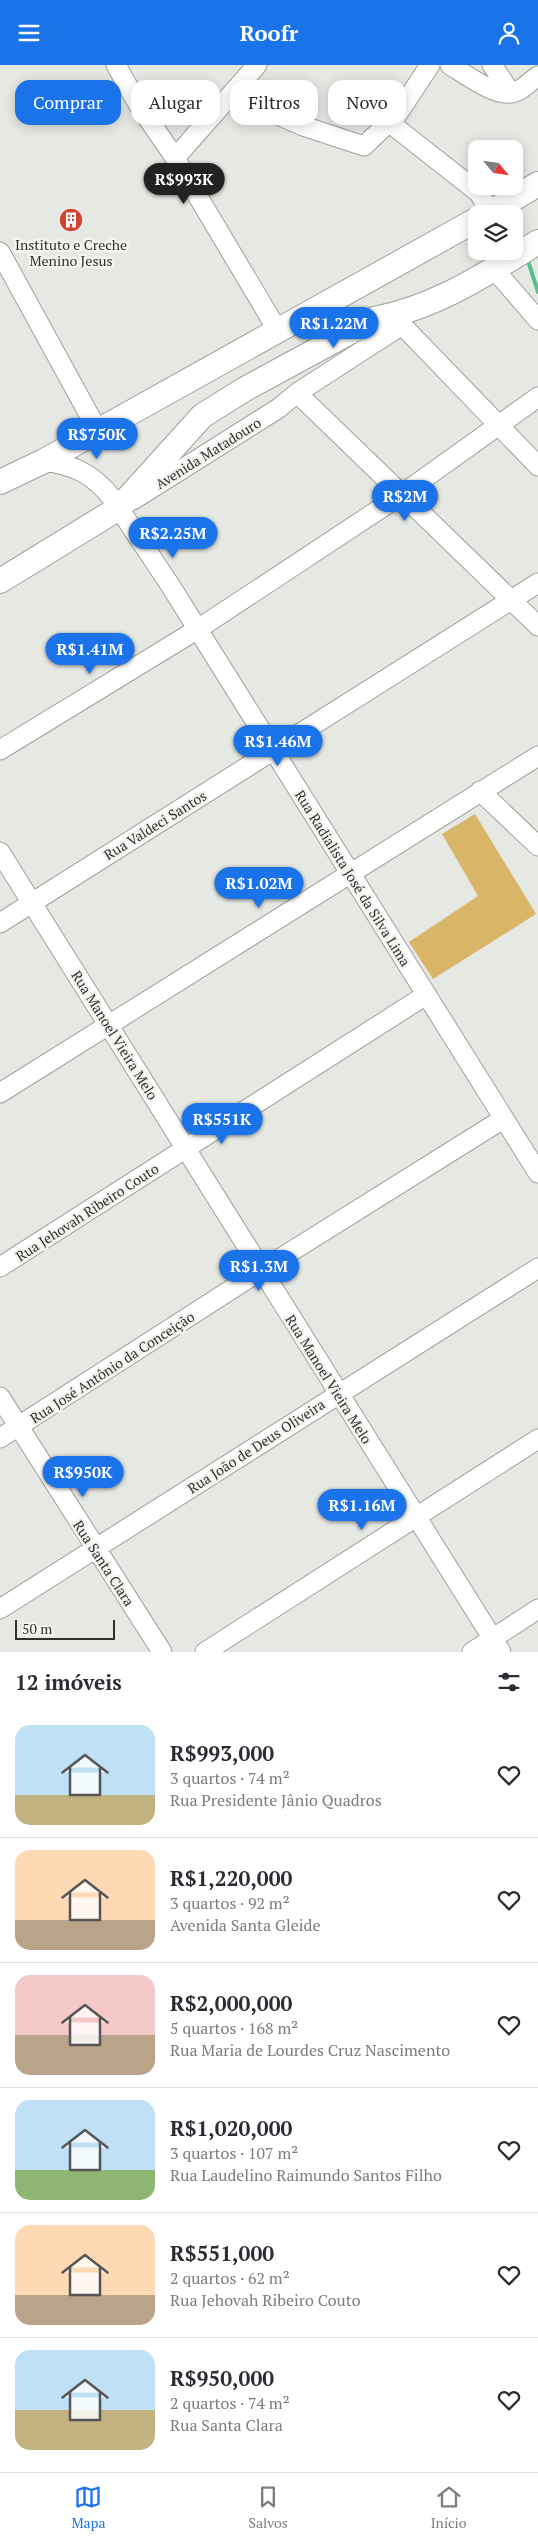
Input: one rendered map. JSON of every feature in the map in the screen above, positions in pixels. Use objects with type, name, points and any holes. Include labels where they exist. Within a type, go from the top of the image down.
[{"type":"main road","points":[[502,205],[538,184]]},
{"type":"main road","points":[[0,482],[44,461],[468,225]]},
{"type":"main road","points":[[119,508],[202,416],[245,389],[374,319],[399,320],[432,302],[466,287],[538,242]]},
{"type":"main road","name":"Avenida Matadouro","points":[[0,581],[119,508]]},
{"type":"street","points":[[116,65],[138,104],[176,158],[278,331]]},
{"type":"street","points":[[244,80],[257,65]]},
{"type":"street","points":[[406,102],[430,65]]},
{"type":"street","points":[[450,65],[486,86],[511,93],[538,76]]},
{"type":"street","points":[[492,65],[511,93]]},
{"type":"street","points":[[176,158],[230,97]]},
{"type":"street","points":[[300,125],[364,146],[386,125]]},
{"type":"street","points":[[391,125],[479,193],[482,205]]},
{"type":"street","points":[[2,262],[98,431]]},
{"type":"street","points":[[494,269],[538,319]]},
{"type":"street","points":[[399,320],[496,425],[538,466]]},
{"type":"street","name":"Avenida Matadouro","points":[[119,508],[279,408],[399,320]]},
{"type":"street","points":[[297,393],[538,626]]},
{"type":"street","points":[[0,750],[198,629],[401,495],[496,425],[538,397]]},
{"type":"street","name":"Rua Radialista José da Silva Lima","points":[[44,461],[72,466],[91,476],[102,486],[119,508],[198,629],[538,1173]]},
{"type":"street","name":"Rua Valdeci Santos","points":[[0,923],[538,583]]},
{"type":"street","points":[[0,1093],[538,756]]},
{"type":"street","points":[[480,791],[538,846]]},
{"type":"street","name":"Rua Manoel Vieira Melo","points":[[0,851],[109,1024],[260,1271],[339,1392],[414,1517],[497,1645]]},
{"type":"street","name":"Rua Jehovah Ribeiro Couto","points":[[0,1267],[426,995]]},
{"type":"street","name":"Rua José Antônio da Conceição","points":[[0,1438],[260,1271],[503,1119]]},
{"type":"street","name":"Rua João de Deus Oliveira","points":[[0,1609],[339,1392],[538,1268]]},
{"type":"street","name":"Rua Santa Clara","points":[[0,1397],[162,1652]]},
{"type":"street","points":[[205,1652],[538,1439]]},
{"type":"street","points":[[472,1652],[497,1645],[538,1609]]},
{"type":"shaded area","points":[[475,814],[536,914],[433,979],[409,942],[478,896],[442,834]]},
{"type":"waterway","points":[[529,264],[538,292]]},
{"type":"place","name":"Instituto e Creche Menino Jesus","points":[[71,220]]}]
